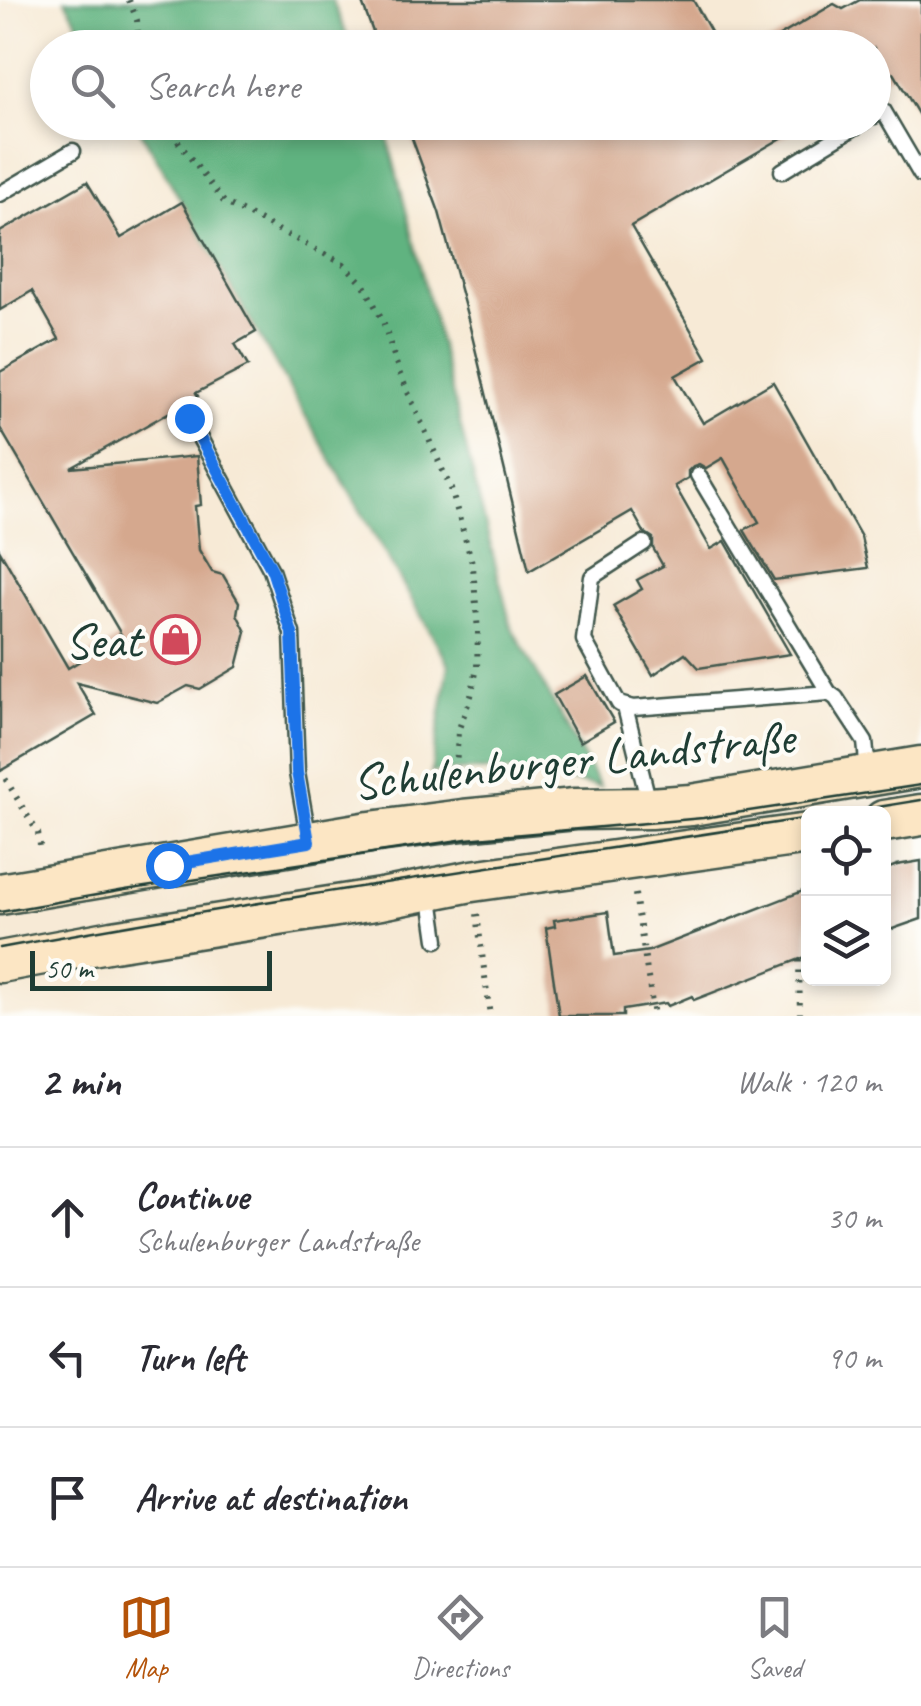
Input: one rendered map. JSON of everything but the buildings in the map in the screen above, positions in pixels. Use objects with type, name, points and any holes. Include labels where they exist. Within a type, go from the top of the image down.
[{"type":"main road","name":"Schulenburger Landstraße","points":[[0,894],[462,820],[575,809],[692,804],[921,767]]},
{"type":"main road","points":[[891,820],[921,815]]},
{"type":"main road","name":"Schulenburger Landstraße","points":[[0,962],[472,881],[801,835]]},
{"type":"lane","points":[[891,124],[921,175]]},
{"type":"lane","points":[[782,171],[833,140]]},
{"type":"lane","points":[[0,194],[73,151]]},
{"type":"lane","points":[[189,418],[272,570],[292,633],[297,772],[309,842]]},
{"type":"lane","points":[[698,475],[828,693],[836,698],[865,742],[868,776]]},
{"type":"lane","points":[[644,543],[592,578],[584,640],[616,700],[625,707],[650,808]]},
{"type":"lane","points":[[625,707],[828,693]]},
{"type":"lane","points":[[430,890],[436,940]]},
{"type":"path","points":[[129,0],[138,30]]},
{"type":"path","points":[[178,140],[224,202],[344,264],[364,285],[383,321],[399,372],[451,489],[474,566],[477,668],[458,731],[456,770],[462,820]]},
{"type":"path","points":[[0,770],[38,832],[42,851]]},
{"type":"path","points":[[635,892],[654,1016]]},
{"type":"path","points":[[799,960],[800,1016]]},
{"type":"green space","points":[[65,0],[332,0],[345,30],[82,30]]},
{"type":"green space","points":[[146,140],[388,140],[511,626],[600,787],[495,771],[431,773],[449,664]]},
{"type":"tram line","points":[[0,912],[466,839],[703,818],[921,785]]},
{"type":"tram line","points":[[884,806],[921,800]]},
{"type":"tram line","points":[[0,948],[303,896],[801,819]]},
{"type":"place","name":"Seat","points":[[176,639]]},
{"type":"route","points":[[168,865],[309,842],[297,772],[292,633],[272,570],[189,418]]}]
